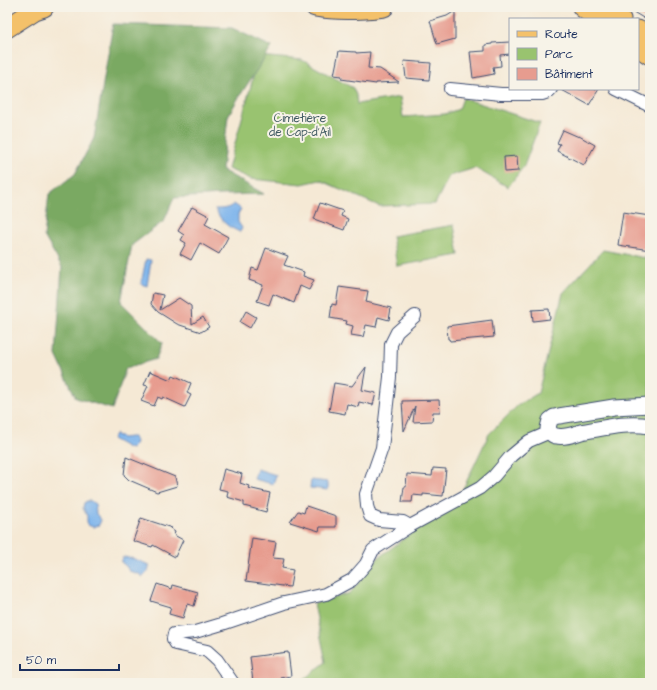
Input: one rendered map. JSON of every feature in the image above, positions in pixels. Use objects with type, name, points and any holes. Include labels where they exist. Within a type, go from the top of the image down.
[{"type":"main road","points":[[7,28],[35,10],[44,7]]},
{"type":"main road","points":[[315,7],[342,10],[384,7]]},
{"type":"main road","points":[[582,7],[596,18]]},
{"type":"main road","points":[[601,7],[619,18]]},
{"type":"main road","points":[[639,31],[650,38]]},
{"type":"main road","points":[[639,48],[650,55]]},
{"type":"street","points":[[450,89],[501,94],[542,94],[550,90]]},
{"type":"street","points":[[618,90],[650,106]]},
{"type":"street","points":[[410,526],[403,522],[379,520],[370,516],[366,494],[382,448],[390,377],[391,344],[397,332],[415,316]]},
{"type":"street","points":[[650,405],[614,407],[554,417],[550,420],[548,428],[555,436],[564,436],[625,424],[650,426]]},
{"type":"street","points":[[233,683],[217,660],[207,651],[176,644],[173,639],[174,634],[195,632],[284,603],[326,594],[352,580],[366,564],[373,550],[410,526],[480,488],[529,441],[550,432]]},
{"type":"green space","points":[[113,24],[232,28],[272,47],[228,116],[222,170],[264,194],[174,198],[164,221],[132,245],[121,302],[162,343],[156,359],[126,368],[112,409],[76,398],[56,355],[62,267],[44,236],[49,194],[75,174],[94,138]]},
{"type":"green space","name":"Cimetière de Cap-d'Ail","points":[[259,56],[302,60],[353,88],[356,95],[357,104],[400,97],[403,117],[445,114],[459,109],[463,98],[540,123],[524,166],[508,187],[475,168],[449,176],[435,204],[379,206],[320,180],[302,184],[251,179],[228,169]]},
{"type":"green space","points":[[454,225],[459,255],[397,266],[392,236]]},
{"type":"green space","points":[[603,250],[650,259],[650,683],[299,683],[326,662],[314,604],[350,593],[378,558],[417,529],[462,491],[489,434],[517,406],[538,393],[563,293]]},
{"type":"water","points":[[234,204],[241,209],[238,214],[238,222],[242,228],[240,232],[231,228],[225,223],[215,209],[230,207]]},
{"type":"water","points":[[146,259],[151,260],[147,286],[141,284]]},
{"type":"water","points":[[115,434],[122,438],[134,437],[136,442],[134,446],[131,449],[112,439]]},
{"type":"water","points":[[257,469],[276,475],[273,484],[254,479]]},
{"type":"water","points":[[311,480],[328,482],[328,490],[310,488]]},
{"type":"water","points":[[91,501],[95,504],[96,514],[101,520],[99,525],[93,527],[88,525],[87,516],[83,508],[84,503]]},
{"type":"water","points":[[122,558],[135,559],[149,565],[148,572],[143,577],[129,571],[121,562]]},
{"type":"building","points":[[625,7],[646,7],[650,9],[650,22]]},
{"type":"building","points":[[455,11],[455,39],[437,44],[430,21],[447,16]]},
{"type":"building","points":[[509,42],[509,54],[500,55],[501,66],[493,67],[494,74],[473,78],[470,52],[485,51],[485,45]]},
{"type":"building","points":[[339,51],[356,53],[370,52],[368,68],[380,69],[399,82],[376,84],[341,79],[342,76],[334,75]]},
{"type":"building","points":[[404,61],[431,63],[429,80],[406,78]]},
{"type":"building","points":[[562,90],[598,90],[589,105]]},
{"type":"building","points":[[563,130],[579,136],[595,145],[584,165],[557,151],[560,144],[557,143]]},
{"type":"building","points":[[517,156],[518,171],[505,172],[504,157]]},
{"type":"building","points":[[320,203],[343,211],[341,216],[348,219],[344,230],[314,219]]},
{"type":"building","points":[[192,207],[209,216],[205,224],[228,237],[219,254],[200,243],[191,260],[180,254],[186,243],[181,240],[184,235],[178,231]]},
{"type":"building","points":[[623,212],[650,216],[650,250],[618,245]]},
{"type":"building","points":[[266,248],[288,256],[284,265],[304,272],[303,276],[314,280],[309,290],[300,286],[294,303],[273,294],[269,305],[257,301],[263,285],[249,280],[252,268],[258,270]]},
{"type":"building","points":[[339,287],[368,291],[366,302],[391,308],[389,320],[378,317],[376,327],[366,325],[363,337],[351,335],[353,326],[346,324],[347,321],[330,318],[332,304],[336,305]]},
{"type":"building","points":[[153,293],[163,295],[160,310],[179,298],[191,306],[192,324],[203,317],[209,327],[201,332],[177,324],[158,312],[151,304]]},
{"type":"building","points":[[549,309],[550,319],[533,321],[532,310]]},
{"type":"building","points":[[246,311],[256,317],[250,328],[240,322]]},
{"type":"building","points":[[492,320],[494,337],[450,341],[448,339],[447,326]]},
{"type":"building","points":[[366,367],[362,390],[376,393],[373,405],[359,402],[358,407],[347,404],[345,414],[329,411],[334,383],[352,386]]},
{"type":"building","points":[[150,371],[171,380],[173,375],[191,383],[187,393],[191,395],[185,407],[163,397],[162,399],[158,397],[154,406],[141,401],[148,386],[144,385]]},
{"type":"building","points":[[439,400],[440,412],[433,412],[432,421],[413,422],[415,406],[404,431],[402,401]]},
{"type":"building","points":[[126,457],[175,477],[177,486],[157,492],[129,480],[124,475]]},
{"type":"building","points":[[433,468],[446,469],[443,496],[423,494],[423,496],[413,495],[412,502],[402,502],[404,487],[406,487],[407,474],[432,476]]},
{"type":"building","points":[[224,469],[242,474],[240,483],[249,486],[248,488],[270,493],[266,512],[244,506],[244,502],[227,497],[228,491],[219,489]]},
{"type":"building","points":[[306,506],[336,516],[336,527],[320,527],[319,531],[290,522],[298,511],[304,513]]},
{"type":"building","points":[[141,518],[172,528],[171,529],[175,532],[174,535],[183,540],[175,557],[153,545],[152,547],[133,541]]},
{"type":"building","points":[[252,538],[276,542],[273,558],[284,559],[282,568],[293,570],[290,587],[246,581]]},
{"type":"building","points":[[157,584],[172,589],[173,585],[198,592],[194,606],[187,604],[183,618],[169,614],[171,607],[151,601]]},
{"type":"building","points":[[288,652],[291,676],[281,678],[282,683],[263,683],[262,681],[253,682],[250,657]]}]
